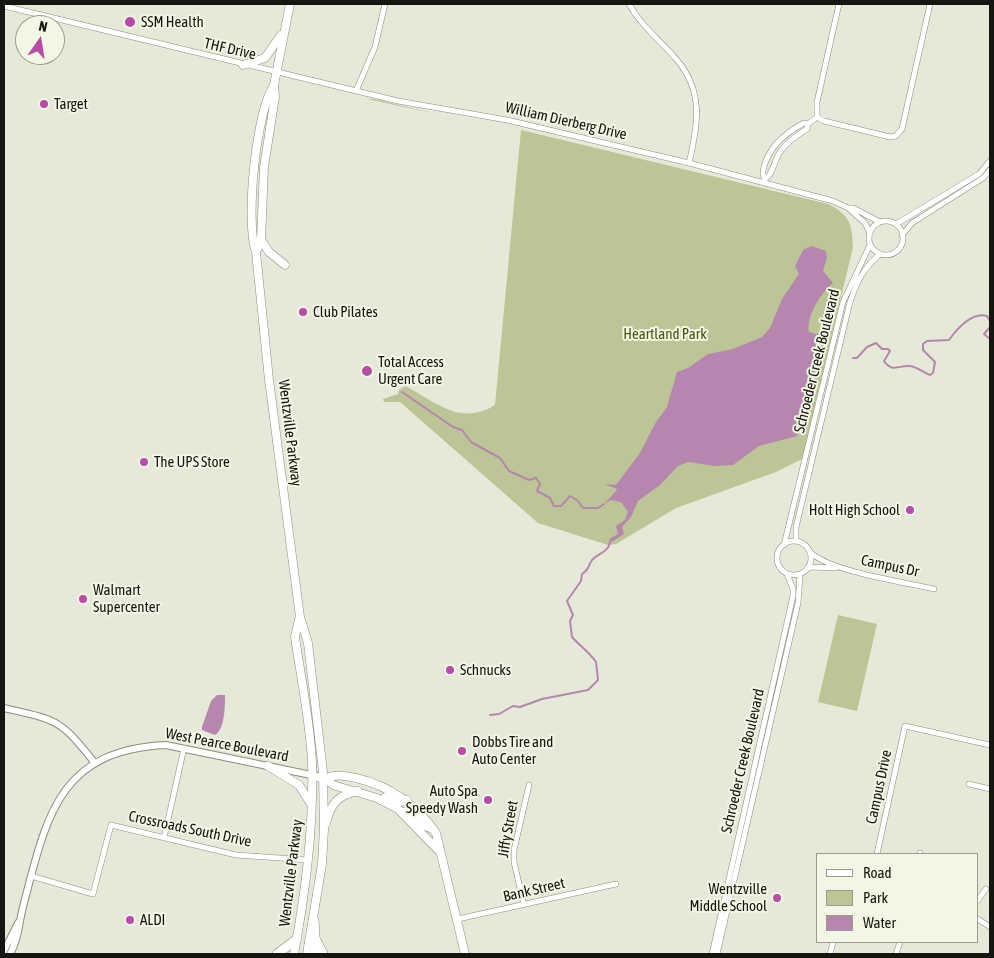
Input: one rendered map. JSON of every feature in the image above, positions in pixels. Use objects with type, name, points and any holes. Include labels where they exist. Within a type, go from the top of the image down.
[{"type":"highway","points":[[314,920],[315,938],[322,954]]},
{"type":"highway","points":[[277,954],[296,939]]},
{"type":"highway","points":[[308,950],[316,954]]},
{"type":"main road","name":"Wentzville Parkway","points":[[256,252],[261,240],[264,167],[275,97],[274,85],[290,4]]},
{"type":"main road","points":[[243,64],[265,58],[284,32]]},
{"type":"main road","name":"Wentzville Parkway","points":[[274,85],[267,95],[255,165],[252,240],[256,252],[269,380],[300,617],[308,642],[324,829],[314,920],[308,950]]},
{"type":"main road","points":[[261,240],[269,252],[285,265]]},
{"type":"main road","name":"Wentzville Parkway","points":[[294,954],[310,860],[312,807],[319,777],[312,759],[295,638],[300,617]]},
{"type":"main road","points":[[268,766],[298,785],[312,807]]},
{"type":"main road","name":"West Pearce Boulevard","points":[[319,777],[336,775],[369,782],[407,800],[433,829],[458,919],[465,954]]},
{"type":"main road","name":"West Pearce Boulevard","points":[[319,777],[332,785],[360,792],[388,803],[402,812],[439,851]]},
{"type":"main road","points":[[324,829],[332,804],[341,796],[367,790],[398,802],[407,800]]},
{"type":"main road","points":[[402,812],[411,812],[425,826],[433,829]]},
{"type":"street","points":[[356,91],[375,47],[385,4]]},
{"type":"street","points":[[629,4],[635,15],[677,60],[691,85],[697,107],[698,125],[689,163]]},
{"type":"street","points":[[817,117],[816,102],[840,4]]},
{"type":"street","points":[[817,117],[824,121],[890,137],[900,133],[930,4]]},
{"type":"street","name":"THF Drive","points":[[4,6],[276,72]]},
{"type":"street","name":"William Dierberg Drive","points":[[276,72],[415,104],[507,120],[765,181],[833,201],[848,208],[865,223],[870,234]]},
{"type":"street","points":[[765,181],[770,176],[781,150],[790,140],[807,129],[808,124],[817,117]]},
{"type":"street","points":[[990,162],[973,178],[896,224],[880,222],[874,226],[870,234],[870,246],[880,254],[886,255],[896,251],[901,245],[902,235],[912,223],[983,178],[990,170]]},
{"type":"street","name":"William Dierberg Drive","points":[[848,208],[853,208],[880,222]]},
{"type":"street","points":[[896,224],[902,235]]},
{"type":"street","name":"Schroeder Creek Boulevard","points":[[784,545],[843,302],[870,246]]},
{"type":"street","name":"Schroeder Creek Boulevard","points":[[796,541],[796,527],[849,306],[862,274],[870,262],[880,254]]},
{"type":"street","points":[[796,541],[806,545],[810,552],[807,568],[800,574],[787,574],[782,569],[777,558],[784,545],[796,541]]},
{"type":"street","name":"Campus Dr","points":[[810,552],[817,558],[840,568]]},
{"type":"street","name":"Campus Dr","points":[[807,568],[840,568],[934,589]]},
{"type":"street","name":"Schroeder Creek Boulevard","points":[[712,954],[793,596],[793,589],[787,574]]},
{"type":"street","name":"Schroeder Creek Boulevard","points":[[717,954],[798,603],[800,574]]},
{"type":"street","points":[[4,708],[55,721],[76,739],[94,762]]},
{"type":"street","name":"Campus Drive","points":[[877,853],[904,726],[990,745]]},
{"type":"street","name":"West Pearce Boulevard","points":[[10,954],[18,938],[20,920],[31,876],[49,818],[57,800],[72,780],[94,762],[118,751],[142,746],[166,745],[319,777]]},
{"type":"street","points":[[164,838],[184,748]]},
{"type":"street","points":[[969,784],[990,789]]},
{"type":"street","name":"Jiffy Street","points":[[524,905],[514,862],[514,850],[529,785]]},
{"type":"street","name":"Crossroads South Drive","points":[[31,876],[93,894],[111,825],[236,855],[310,860]]},
{"type":"street","name":"Bank Street","points":[[458,919],[616,884]]},
{"type":"street","points":[[979,898],[986,888]]},
{"type":"street","name":"West Pearce Boulevard","points":[[4,951],[20,920]]},
{"type":"street","points":[[980,925],[990,927]]},
{"type":"green space","points":[[367,99],[374,99],[437,114]]},
{"type":"green space","name":"Heartland Park","points":[[521,130],[828,204],[845,216],[852,232],[853,247],[802,459],[776,472],[676,508],[616,544],[608,545],[538,523],[400,402],[384,402],[383,399],[398,394],[399,390],[405,386],[437,404],[459,413],[482,411],[495,405]]},
{"type":"green space","points":[[838,615],[877,624],[857,711],[818,702]]},
{"type":"water","points":[[812,246],[826,251],[827,258],[823,271],[833,283],[815,305],[810,319],[809,332],[820,335],[820,340],[815,343],[820,350],[813,355],[817,357],[817,363],[797,436],[759,446],[733,465],[715,466],[688,462],[678,466],[660,485],[638,501],[631,517],[622,527],[624,534],[610,543],[609,539],[618,534],[616,526],[625,520],[628,512],[621,502],[611,500],[604,504],[617,490],[604,484],[616,485],[640,453],[656,422],[667,407],[677,372],[688,368],[708,354],[733,349],[762,337],[770,328],[782,299],[799,274],[795,266],[803,250]]},
{"type":"water","points":[[217,695],[225,695],[225,705],[223,723],[215,735],[202,730],[202,727],[211,701]]},
{"type":"waterway","points":[[853,358],[857,358],[867,347],[876,343],[882,349],[890,351],[884,361],[890,367],[910,366],[930,375],[933,373],[935,362],[923,350],[923,344],[927,341],[949,340],[965,322],[981,315],[987,316],[990,321]]},
{"type":"waterway","points":[[990,327],[984,334],[990,339]]},
{"type":"waterway","points":[[402,392],[453,427],[462,430],[471,442],[500,458],[509,471],[529,480],[536,478],[540,484],[537,491],[550,498],[554,506],[561,506],[570,496],[577,500],[583,508],[598,508],[604,504]]},
{"type":"waterway","points":[[490,715],[499,714],[513,706],[520,707],[542,699],[588,690],[598,680],[596,662],[572,637],[570,621],[573,615],[567,601],[581,581],[582,574],[592,560],[605,551],[610,542]]},
{"type":"place","name":"SSM Health","points":[[130,22]]},
{"type":"place","name":"Target","points":[[44,104]]},
{"type":"place","name":"Club Pilates","points":[[303,312]]},
{"type":"place","name":"Total Access Urgent Care","points":[[367,371]]},
{"type":"place","name":"The UPS Store","points":[[144,462]]},
{"type":"place","name":"Holt High School","points":[[910,510]]},
{"type":"place","name":"Walmart Supercenter","points":[[83,599]]},
{"type":"place","name":"Schnucks","points":[[450,670]]},
{"type":"place","name":"Dobbs Tire and Auto Center","points":[[462,751]]},
{"type":"place","name":"Auto Spa Speedy Wash","points":[[488,800]]},
{"type":"place","name":"Wentzville Middle School","points":[[777,898]]},
{"type":"place","name":"ALDI","points":[[130,920]]}]
